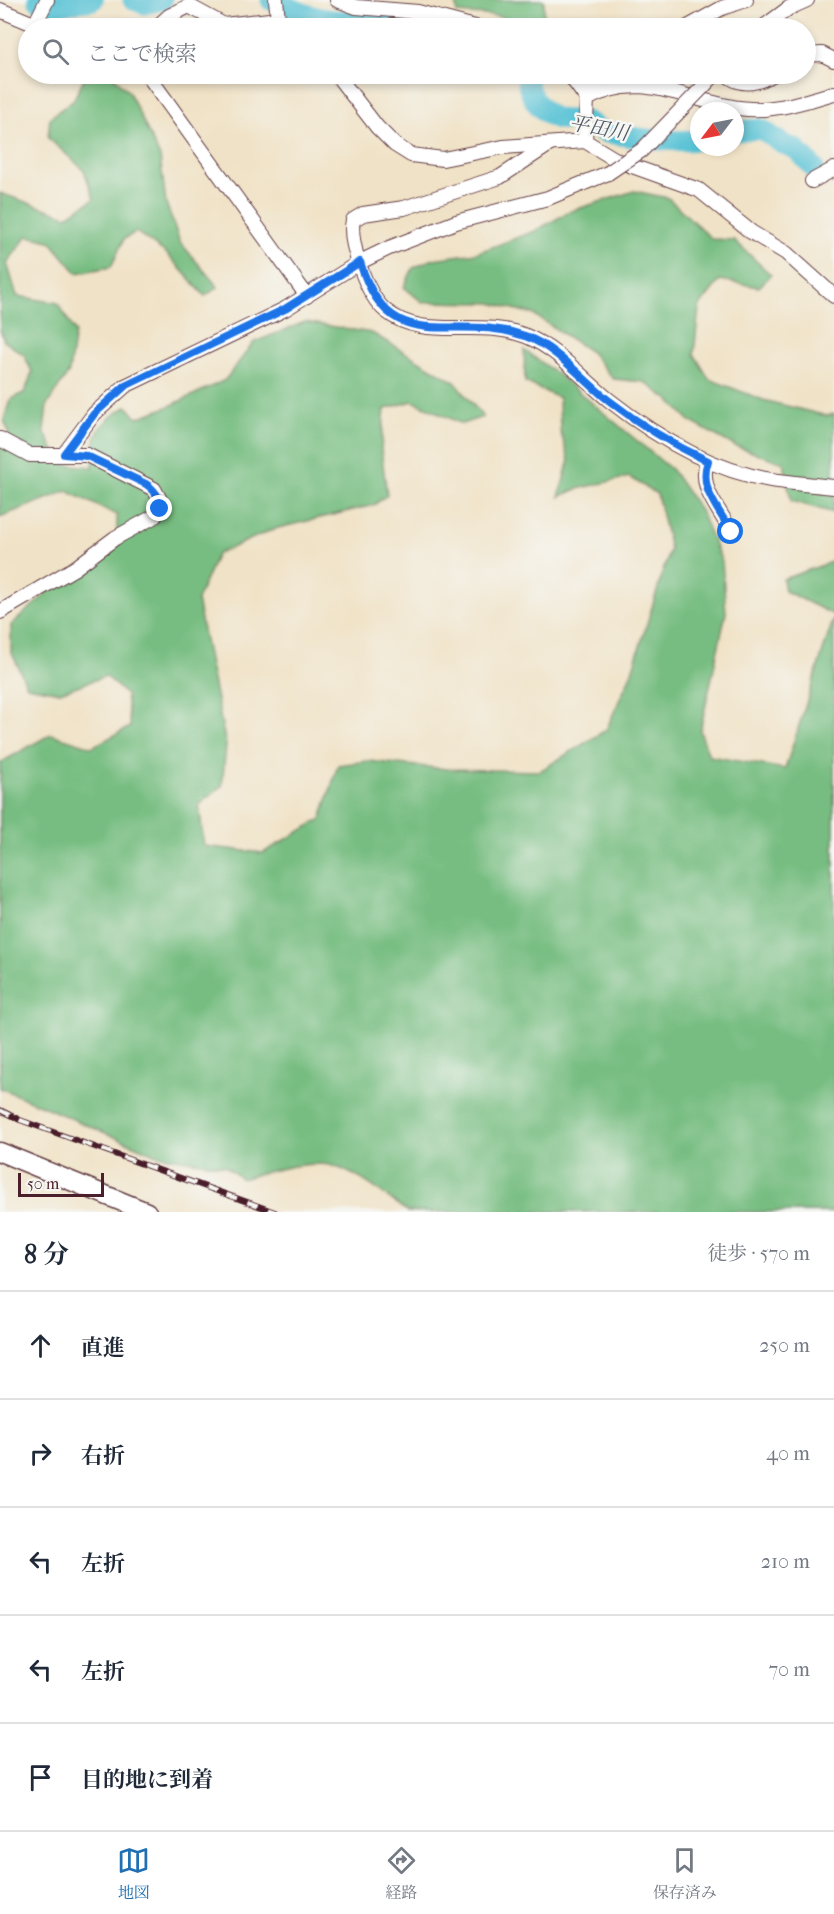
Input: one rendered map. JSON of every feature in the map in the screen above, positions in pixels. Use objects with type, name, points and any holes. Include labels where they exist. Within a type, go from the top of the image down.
[{"type":"main road","points":[[0,1152],[147,1212]]},
{"type":"street","points":[[41,18],[47,0]]},
{"type":"street","points":[[337,0],[356,6],[418,12],[441,18]]},
{"type":"street","points":[[704,18],[722,8],[746,0]]},
{"type":"street","points":[[776,18],[789,8],[807,0]]},
{"type":"street","points":[[167,18],[189,6],[210,18]]},
{"type":"street","points":[[249,18],[277,9]]},
{"type":"street","points":[[0,10],[20,18]]},
{"type":"street","points":[[816,54],[822,54],[834,60]]},
{"type":"street","points":[[154,84],[307,296]]},
{"type":"street","points":[[344,84],[377,127],[395,145],[411,155],[443,159],[503,147],[585,141],[625,165],[699,190],[751,232],[786,253],[834,296]]},
{"type":"street","points":[[577,84],[585,94],[585,141]]},
{"type":"street","points":[[585,94],[596,84]]},
{"type":"street","points":[[585,94],[627,84],[741,109],[787,107],[834,93]]},
{"type":"street","points":[[64,454],[94,414],[125,386],[307,296],[360,262],[437,229],[548,198],[608,172],[642,150],[706,84]]},
{"type":"street","points":[[550,144],[500,177],[404,208],[363,214],[353,220],[350,232],[360,262],[372,293],[383,309],[410,326],[428,328],[481,326],[528,337],[554,354],[640,425],[708,461],[769,480],[834,487]]},
{"type":"street","points":[[812,181],[834,169]]},
{"type":"street","points":[[0,439],[30,455],[87,456],[154,489],[159,498],[160,509],[155,516],[116,538],[75,568],[0,612]]},
{"type":"street","points":[[708,461],[703,480],[731,532]]},
{"type":"green space","points":[[456,0],[544,0],[544,18],[504,18],[457,13]]},
{"type":"green space","points":[[81,84],[121,84],[129,92],[160,157],[166,203],[180,242],[218,287],[205,296],[167,254],[136,232],[124,239],[111,267],[77,273],[50,241],[27,236],[7,263],[17,296],[58,303],[75,332],[69,372],[47,405],[44,431],[61,464],[93,467],[94,445],[99,430],[103,424],[127,406],[137,418],[170,406],[225,380],[254,342],[305,322],[372,333],[455,382],[483,417],[462,424],[413,401],[385,409],[381,449],[387,495],[374,505],[274,529],[217,554],[197,600],[226,745],[222,786],[199,804],[204,846],[263,853],[321,819],[338,765],[368,761],[447,769],[540,771],[606,730],[632,672],[670,549],[657,494],[629,477],[577,489],[559,497],[569,460],[560,430],[559,398],[525,382],[524,350],[556,373],[672,470],[701,512],[722,562],[726,613],[700,731],[709,756],[785,769],[834,617],[834,1212],[408,1212],[363,1180],[333,1166],[300,1165],[242,1179],[225,1166],[157,1155],[0,1088],[0,763],[51,734],[92,747],[130,727],[126,695],[106,676],[60,692],[27,686],[11,651],[11,625],[58,583],[117,542],[117,515],[67,491],[0,517],[0,444],[9,433],[4,420],[10,400],[25,392],[32,372],[24,355],[4,341],[0,329],[0,193],[67,216],[94,199],[84,170],[48,138],[50,118],[74,99]]},
{"type":"green space","points":[[634,191],[668,198],[712,239],[734,240],[771,275],[759,287],[720,280],[699,307],[694,354],[709,379],[763,400],[827,416],[834,414],[834,513],[791,501],[784,463],[735,446],[691,422],[669,400],[644,382],[613,379],[591,352],[533,314],[491,303],[422,302],[404,287],[413,268],[433,259],[476,253],[535,231],[571,211]]},
{"type":"green space","points":[[834,561],[834,615],[785,591],[783,579]]},
{"type":"waterway","name":"平田川","points":[[38,0],[48,6],[93,0]]},
{"type":"waterway","name":"平田川","points":[[133,0],[144,4],[162,0]]},
{"type":"waterway","name":"平田川","points":[[271,0],[321,18]]},
{"type":"waterway","name":"平田川","points":[[528,84],[540,107],[555,118],[586,121],[603,132],[617,135],[690,141]]},
{"type":"waterway","name":"平田川","points":[[744,130],[761,129],[783,144],[796,149],[814,168]]},
{"type":"railway","points":[[0,1110],[20,1120],[275,1212]]},
{"type":"route","points":[[160,509],[159,498],[154,489],[146,484],[87,456],[64,454],[94,414],[125,386],[285,309],[360,262],[366,283],[372,293],[383,309],[396,318],[410,326],[428,328],[481,326],[508,330],[528,337],[554,354],[640,425],[667,442],[708,461],[703,480],[731,532]]}]
